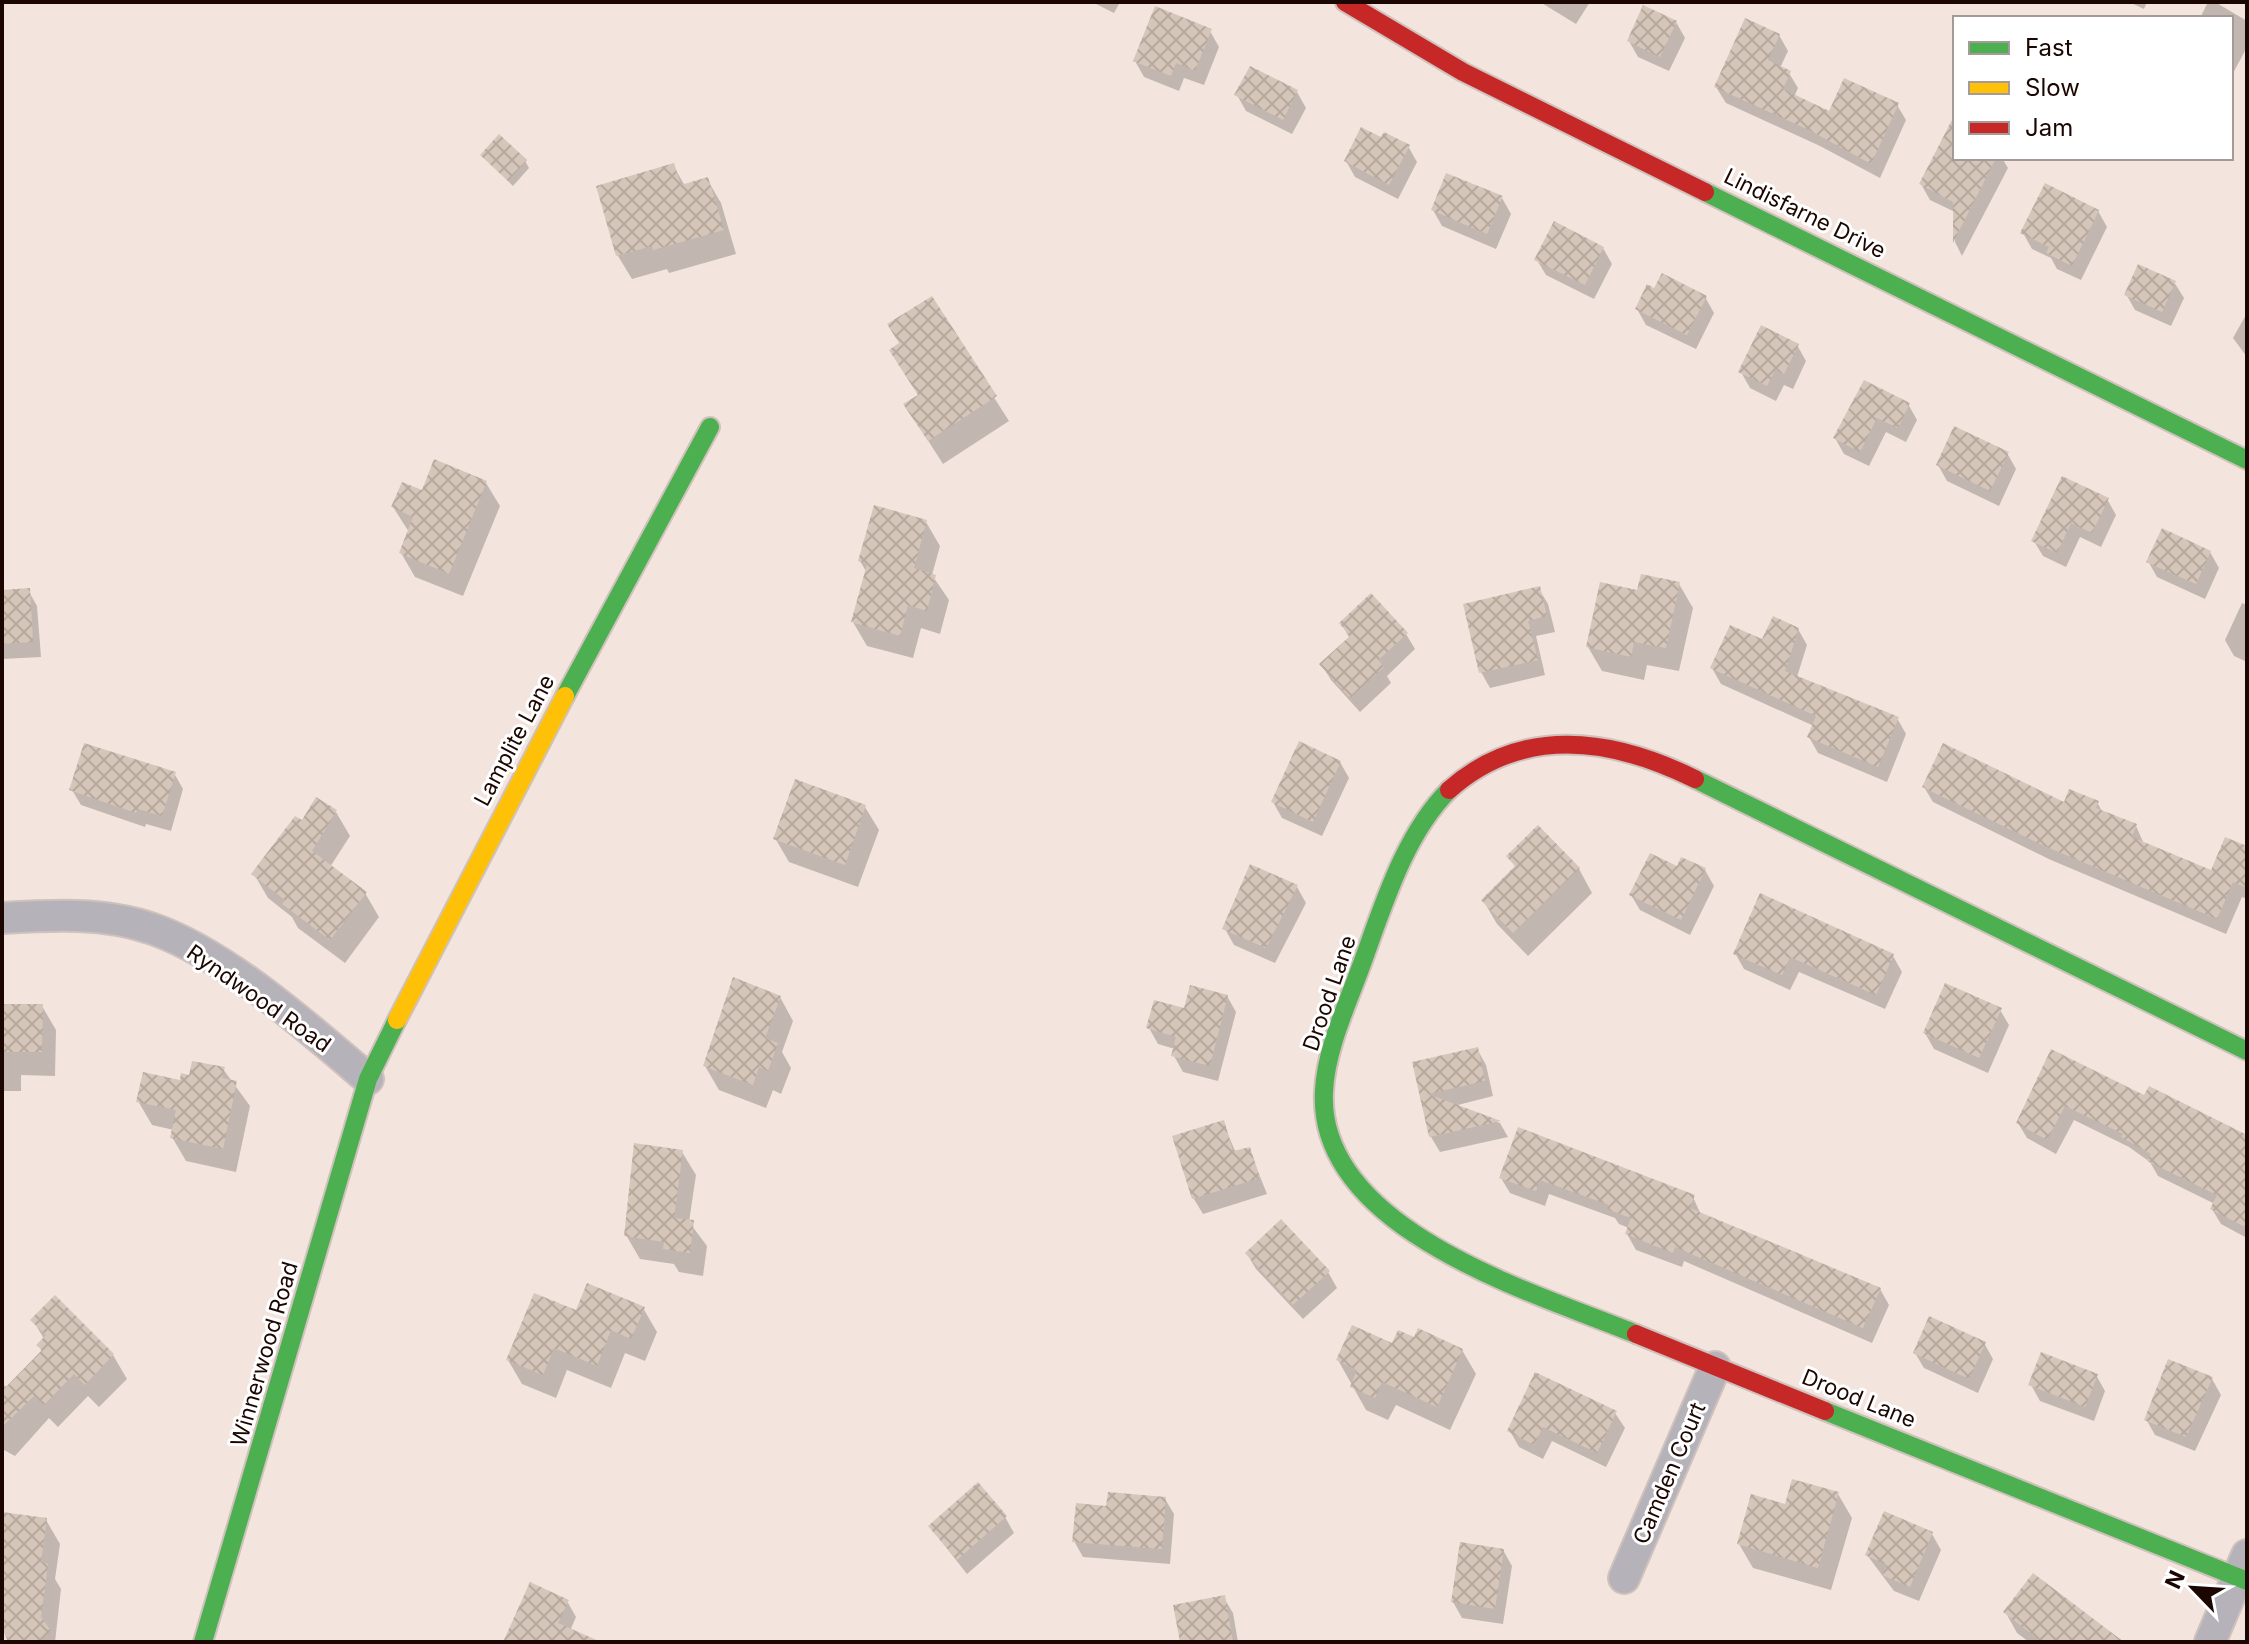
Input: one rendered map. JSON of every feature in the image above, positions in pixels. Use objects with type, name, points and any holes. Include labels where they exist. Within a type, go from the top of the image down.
[{"type":"street","name":"Lindisfarne Drive","points":[[1345,2],[1463,72],[2247,460]]},
{"type":"street","name":"Lamplite Lane","points":[[368,1079],[505,807],[710,427]]},
{"type":"street","name":"Drood Lane","points":[[2244,1571],[1715,1367],[1452,1257],[1368,1197],[1336,1145],[1324,1092],[1330,1061],[1387,903],[1419,827],[1433,807],[1453,787],[1487,765],[1525,747],[1573,741],[1634,754],[1688,775],[2247,1051]]},
{"type":"street","name":"Ryndwood Road","points":[[2,918],[57,915],[108,918],[153,929],[188,946],[271,1001],[368,1079]]},
{"type":"street","name":"Winnerwood Road","points":[[203,1642],[368,1079]]},
{"type":"street","name":"Camden Court","points":[[1624,1578],[1715,1367]]},
{"type":"street","points":[[2210,1642],[2244,1571]]},
{"type":"building","points":[[1643,5],[1677,21],[1660,57],[1627,41]]},
{"type":"building","points":[[1155,6],[1212,29],[1195,71],[1176,63],[1171,76],[1133,61]]},
{"type":"building","points":[[1745,18],[1780,34],[1768,60],[1791,71],[1783,89],[1829,111],[1844,78],[1899,103],[1871,164],[1809,130],[1714,87]]},
{"type":"building","points":[[1250,66],[1298,90],[1283,120],[1234,95]]},
{"type":"building","points":[[1953,118],[1953,160],[1995,160],[1953,243],[1953,202],[1919,184]]},
{"type":"building","points":[[1361,127],[1381,137],[1384,132],[1410,145],[1389,185],[1344,161]]},
{"type":"building","points":[[499,134],[527,160],[508,181],[480,155]]},
{"type":"building","points":[[674,163],[681,185],[708,177],[724,230],[653,250],[652,246],[616,256],[596,186]]},
{"type":"building","points":[[1446,173],[1503,196],[1487,234],[1431,210]]},
{"type":"building","points":[[2045,183],[2099,210],[2072,266],[2046,253],[2049,247],[2020,233]]},
{"type":"building","points":[[1554,221],[1604,247],[1585,285],[1534,260]]},
{"type":"building","points":[[2138,264],[2176,281],[2162,312],[2124,295]]},
{"type":"building","points":[[1662,273],[1707,296],[1687,335],[1635,309],[1647,284],[1654,288]]},
{"type":"building","points":[[932,296],[997,396],[928,441],[903,404],[918,395],[889,350],[899,343],[887,324]]},
{"type":"building","points":[[1761,325],[1799,344],[1784,374],[1775,370],[1767,386],[1738,372]]},
{"type":"building","points":[[1864,380],[1910,403],[1898,428],[1877,418],[1860,452],[1833,438]]},
{"type":"building","points":[[1954,426],[2009,452],[1990,491],[1936,465]]},
{"type":"building","points":[[434,459],[487,481],[449,574],[399,553],[413,517],[391,507],[402,482],[422,490]]},
{"type":"building","points":[[2062,476],[2109,498],[2092,533],[2071,523],[2057,553],[2031,541]]},
{"type":"building","points":[[874,505],[927,520],[914,568],[936,575],[927,611],[908,605],[900,636],[851,622],[867,564],[858,561]]},
{"type":"building","points":[[2162,528],[2211,551],[2196,584],[2146,562]]},
{"type":"building","points":[[1641,574],[1680,582],[1666,648],[1634,642],[1631,657],[1586,647],[1600,582],[1637,590]]},
{"type":"building","points":[[1540,586],[1547,616],[1528,621],[1538,660],[1479,673],[1463,604]]},
{"type":"building","points":[[30,588],[33,642],[2,644],[2,590]]},
{"type":"building","points":[[1371,593],[1408,633],[1378,660],[1384,667],[1350,698],[1319,664],[1350,636],[1339,623]]},
{"type":"building","points":[[1773,616],[1799,628],[1785,671],[1899,717],[1878,767],[1807,737],[1816,716],[1710,668],[1730,625],[1762,639]]},
{"type":"building","points":[[1299,741],[1341,761],[1313,822],[1271,802]]},
{"type":"building","points":[[84,743],[176,772],[162,816],[138,809],[136,813],[69,790]]},
{"type":"building","points":[[1943,743],[2064,802],[2069,789],[2099,801],[2096,808],[2137,824],[2132,837],[2211,870],[2225,837],[2247,846],[2247,888],[2233,882],[2217,919],[2040,844],[1922,787]]},
{"type":"building","points":[[795,779],[866,805],[845,865],[773,839]]},
{"type":"building","points":[[316,797],[337,810],[312,851],[367,892],[330,940],[282,904],[285,900],[251,874],[295,816],[302,820]]},
{"type":"building","points":[[1538,825],[1580,868],[1513,933],[1481,900],[1515,866],[1506,856]]},
{"type":"building","points":[[1650,853],[1677,866],[1681,857],[1706,868],[1681,920],[1629,895]]},
{"type":"building","points":[[1250,864],[1298,885],[1266,948],[1222,929]]},
{"type":"building","points":[[1760,893],[1894,954],[1876,995],[1790,957],[1782,975],[1733,954]]},
{"type":"building","points":[[733,977],[781,996],[765,1038],[778,1043],[768,1071],[759,1067],[753,1085],[703,1066]]},
{"type":"building","points":[[1945,983],[2002,1008],[1979,1058],[1923,1033]]},
{"type":"building","points":[[1190,985],[1228,995],[1210,1066],[1171,1056],[1176,1037],[1146,1028],[1154,1000],[1184,1008]]},
{"type":"building","points":[[2,1004],[43,1004],[42,1052],[2,1052]]},
{"type":"building","points":[[1478,1047],[1485,1081],[1428,1094],[1501,1121],[1429,1137],[1412,1062]]},
{"type":"building","points":[[2051,1049],[2144,1095],[2149,1086],[2247,1135],[2247,1228],[2210,1209],[2217,1195],[2147,1161],[2151,1154],[2121,1137],[2123,1134],[2065,1106],[2047,1140],[2016,1123]]},
{"type":"building","points":[[192,1061],[225,1067],[222,1078],[237,1081],[223,1149],[170,1138],[176,1110],[136,1102],[143,1072],[180,1080],[181,1073],[189,1075]]},
{"type":"building","points":[[1224,1120],[1233,1151],[1250,1147],[1260,1178],[1192,1199],[1172,1136]]},
{"type":"building","points":[[1518,1127],[1695,1195],[1690,1208],[1881,1288],[1863,1328],[1675,1247],[1673,1253],[1625,1234],[1631,1218],[1607,1209],[1609,1205],[1540,1180],[1536,1191],[1499,1178]]},
{"type":"building","points":[[634,1143],[683,1150],[674,1218],[694,1220],[690,1253],[663,1249],[664,1242],[624,1236]]},
{"type":"building","points":[[1281,1219],[1330,1271],[1293,1305],[1245,1253]]},
{"type":"building","points":[[587,1283],[645,1307],[631,1339],[611,1330],[597,1366],[554,1348],[543,1375],[506,1360],[534,1293],[576,1310]]},
{"type":"building","points":[[55,1295],[114,1354],[85,1385],[74,1374],[44,1405],[34,1396],[2,1427],[2,1391],[42,1350],[36,1345],[46,1335],[30,1320]]},
{"type":"building","points":[[1929,1316],[1986,1342],[1969,1379],[1913,1353]]},
{"type":"building","points":[[1352,1325],[1392,1343],[1398,1330],[1414,1337],[1418,1328],[1463,1349],[1437,1407],[1382,1382],[1375,1398],[1350,1387],[1357,1370],[1336,1360]]},
{"type":"building","points":[[2041,1352],[2098,1374],[2085,1407],[2028,1385]]},
{"type":"building","points":[[2168,1359],[2213,1377],[2186,1437],[2144,1420]]},
{"type":"building","points":[[1535,1372],[1617,1411],[1597,1453],[1543,1427],[1534,1445],[1507,1431]]},
{"type":"building","points":[[1792,1479],[1839,1492],[1818,1568],[1737,1544],[1751,1494],[1785,1504]]},
{"type":"building","points":[[978,1482],[1007,1516],[957,1560],[928,1526]]},
{"type":"building","points":[[1108,1492],[1166,1497],[1162,1549],[1072,1542],[1076,1503],[1106,1506]]},
{"type":"building","points":[[1884,1511],[1933,1532],[1910,1587],[1882,1575],[1887,1565],[1865,1555]]},
{"type":"building","points":[[2,1512],[47,1518],[41,1562],[48,1564],[41,1617],[51,1631],[39,1642],[8,1642],[2,1628]]},
{"type":"building","points":[[1460,1542],[1504,1549],[1495,1609],[1451,1602]]},
{"type":"building","points":[[2033,1573],[2124,1642],[2042,1642],[2003,1612]]},
{"type":"building","points":[[530,1582],[569,1600],[558,1623],[601,1642],[503,1642]]},
{"type":"building","points":[[1225,1595],[1233,1642],[1180,1642],[1173,1605]]},
{"type":"traffic: fast","points":[[1705,192],[2247,460]]},
{"type":"traffic: fast","points":[[565,696],[710,427]]},
{"type":"traffic: fast","points":[[1695,779],[2247,1051]]},
{"type":"traffic: fast","points":[[1449,790],[1433,808],[1406,851],[1338,1029],[1328,1060],[1324,1091],[1331,1140],[1355,1182],[1393,1218],[1440,1249],[1491,1276],[1636,1334]]},
{"type":"traffic: fast","points":[[203,1642],[368,1079],[397,1020]]},
{"type":"traffic: fast","points":[[1825,1411],[2247,1581]]},
{"type":"traffic: slow","points":[[397,1020],[565,696]]},
{"type":"traffic: jam","points":[[1345,2],[1463,72],[1705,192]]},
{"type":"traffic: jam","points":[[1449,790],[1477,769],[1507,755],[1537,747],[1568,745],[1600,747],[1632,754],[1695,779]]},
{"type":"traffic: jam","points":[[1636,1334],[1825,1411]]}]
